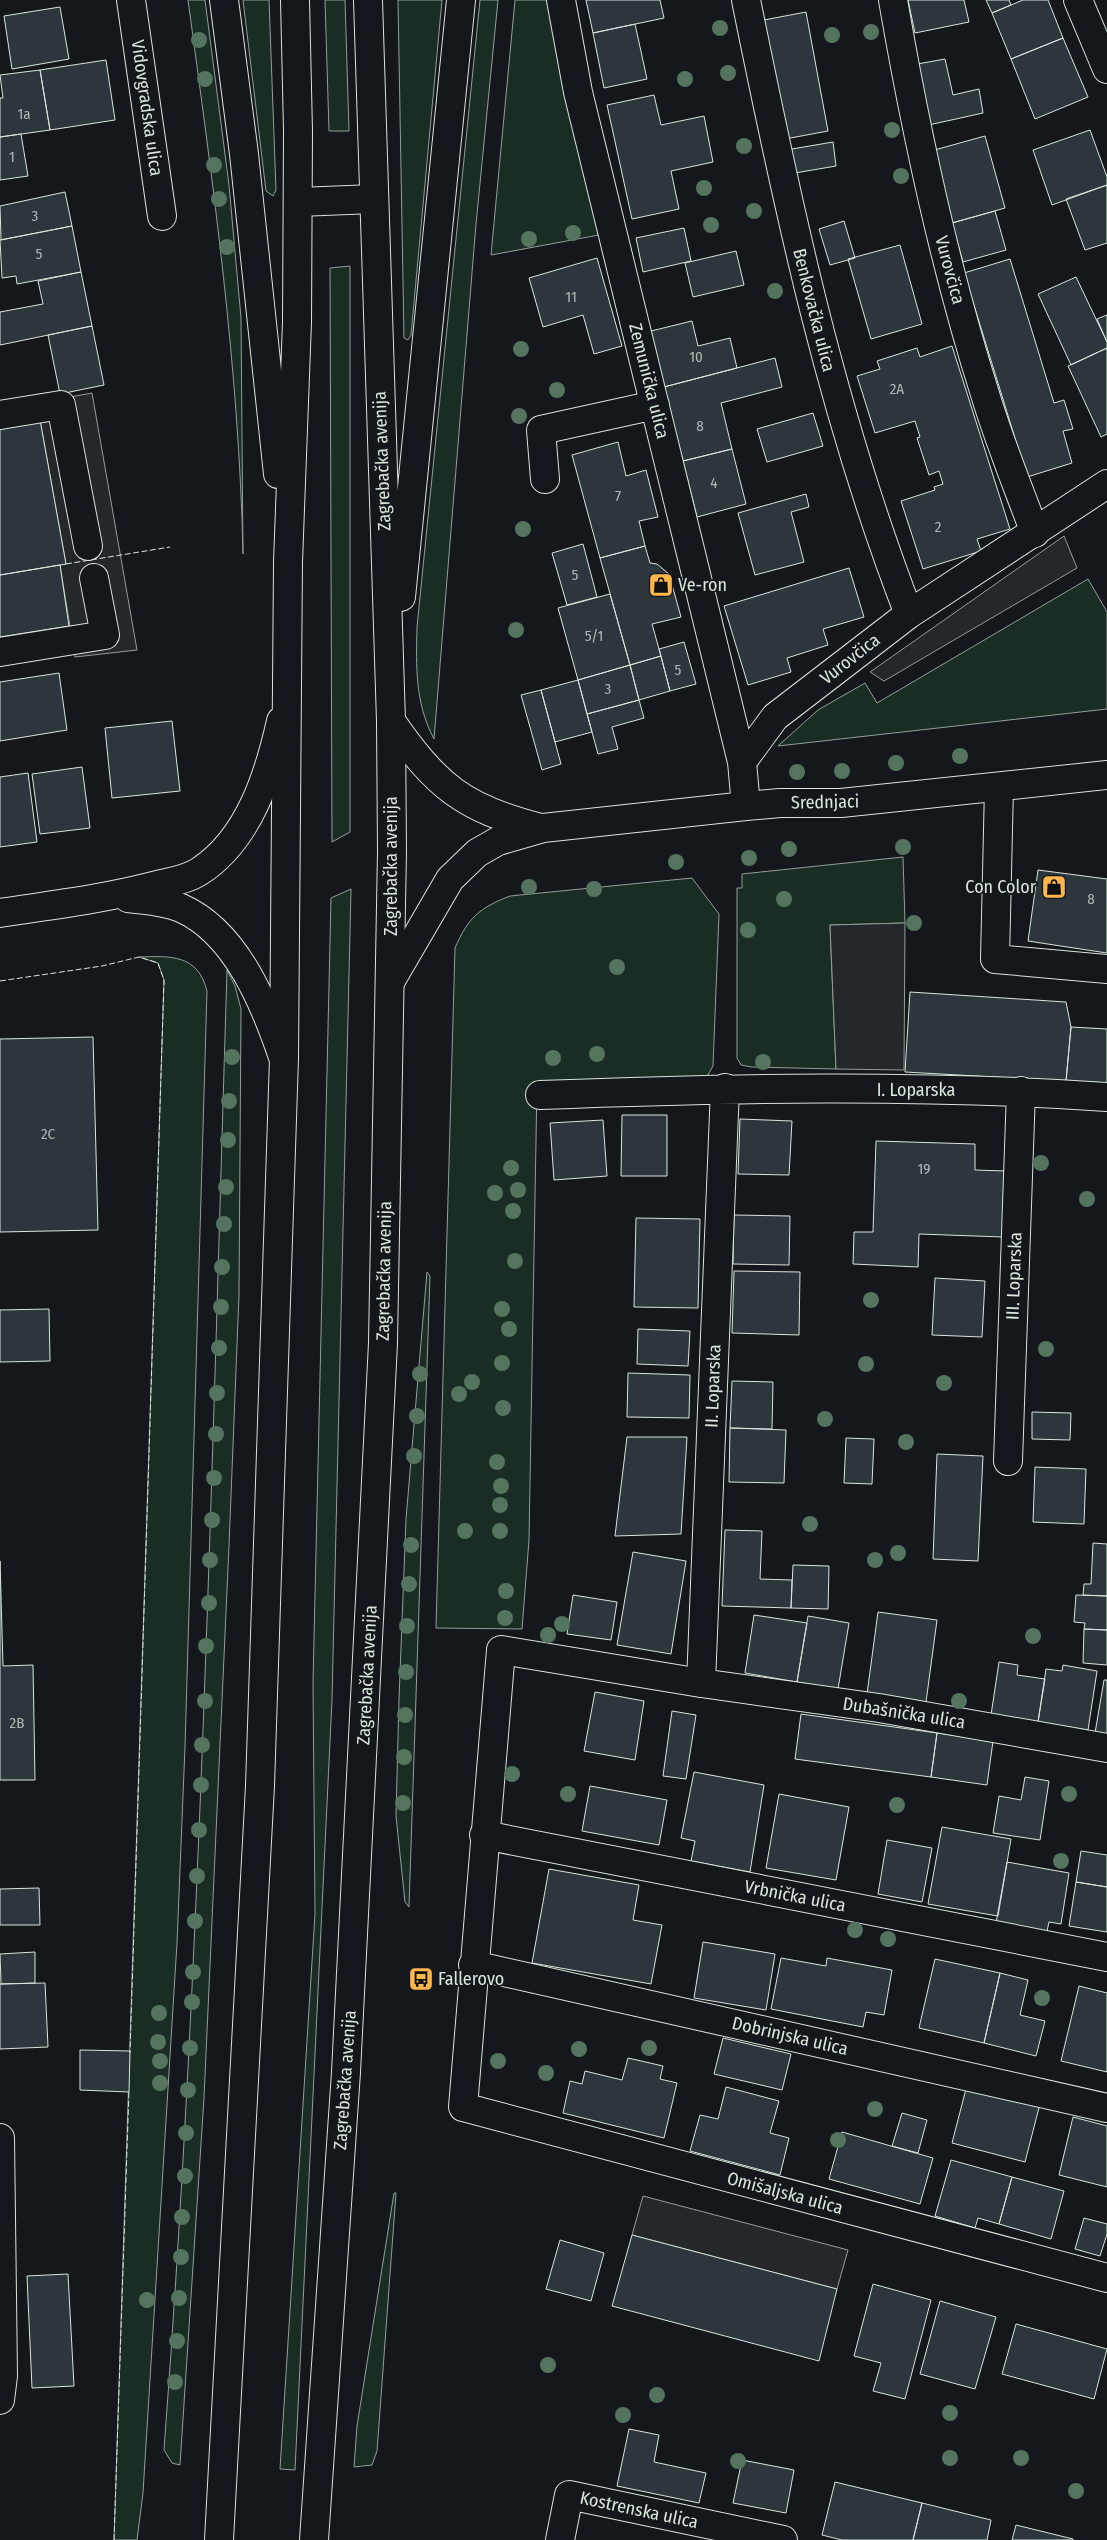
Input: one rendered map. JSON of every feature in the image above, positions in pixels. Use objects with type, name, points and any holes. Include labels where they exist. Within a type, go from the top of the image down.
[{"type":"street","name":"Vidovgradska ulica","points":[[131,0],[162,216]]},
{"type":"street","points":[[224,0],[244,154],[288,562]]},
{"type":"street","points":[[219,2540],[260,1786],[284,1058],[288,562],[297,322],[298,202],[295,0]]},
{"type":"street","name":"Zagrebačka avenija","points":[[314,2540],[346,2072],[383,1343],[390,982],[390,713],[368,0]]},
{"type":"street","points":[[461,0],[390,713],[416,758],[467,802],[504,819],[543,828]]},
{"type":"street","name":"Zemunička ulica","points":[[561,0],[578,92],[742,762]]},
{"type":"street","name":"Benkovačka ulica","points":[[746,0],[786,196],[816,320],[848,439],[880,540],[909,614]]},
{"type":"street","name":"Vurovčica","points":[[893,0],[908,88],[945,252],[985,395],[1035,533]]},
{"type":"street","points":[[1078,0],[1107,69]]},
{"type":"street","points":[[298,202],[374,199]]},
{"type":"street","points":[[0,416],[61,405],[88,546]]},
{"type":"street","points":[[545,479],[541,430],[655,405]]},
{"type":"street","name":"Vurovčica","points":[[742,762],[775,717],[909,614],[1107,484]]},
{"type":"street","points":[[0,652],[104,635],[94,578]]},
{"type":"street","points":[[0,913],[114,896],[178,880],[199,872],[217,859],[237,835],[257,797],[273,758],[286,700]]},
{"type":"street","points":[[742,762],[746,806]]},
{"type":"street","name":"Srednjaci","points":[[543,828],[780,803],[841,804],[1107,775]]},
{"type":"street","points":[[999,787],[995,959],[1107,968]]},
{"type":"street","points":[[390,982],[450,879],[464,864],[477,853],[498,841],[543,828]]},
{"type":"street","points":[[114,896],[178,907],[193,914],[213,930],[232,951],[255,988],[284,1058]]},
{"type":"street","name":"I. Loparska","points":[[540,1095],[725,1088],[1021,1091],[1107,1097]]},
{"type":"street","name":"II. Loparska","points":[[701,1683],[725,1088]]},
{"type":"street","name":"III. Loparska","points":[[1008,1461],[1021,1091]]},
{"type":"street","name":"Dubašnička ulica","points":[[484,1835],[501,1650],[701,1683],[879,1708],[1107,1748]]},
{"type":"street","points":[[473,1964],[484,1835]]},
{"type":"street","name":"Vrbnička ulica","points":[[484,1835],[1107,1957]]},
{"type":"street","name":"Omišaljska ulica","points":[[473,1964],[463,2107],[1107,2278]]},
{"type":"street","name":"Dobrinjska ulica","points":[[473,1964],[1107,2108]]},
{"type":"street","points":[[0,2138],[3,2376],[0,2400]]},
{"type":"street","name":"Kostrenska ulica","points":[[560,2540],[569,2495],[783,2540]]},
{"type":"green space","points":[[188,0],[205,0],[229,185],[241,318],[243,554],[241,484],[230,345],[215,207]]},
{"type":"green space","points":[[243,0],[269,0],[276,190],[273,196],[266,191]]},
{"type":"green space","points":[[325,0],[345,0],[349,131],[329,131]]},
{"type":"green space","points":[[398,0],[442,0],[411,335],[408,340],[404,338]]},
{"type":"green space","points":[[480,0],[498,0],[476,224],[434,739],[423,712],[420,698],[417,671],[417,627]]},
{"type":"green space","points":[[515,0],[551,0],[599,235],[491,255]]},
{"type":"green space","points":[[350,266],[350,832],[332,842],[330,268]]},
{"type":"green space","points":[[1088,579],[1107,612],[1107,709],[778,746],[818,710],[865,683],[877,703]]},
{"type":"green space","points":[[903,857],[905,923],[830,925],[836,1069],[752,1067],[741,1065],[737,1058],[737,888],[742,888],[742,874]]},
{"type":"green space","points":[[692,878],[719,914],[713,1066],[705,1080],[537,1084],[529,1540],[522,1629],[436,1628],[455,948],[465,929],[476,915],[490,905],[510,896]]},
{"type":"green space","points":[[351,889],[332,1700],[295,2470],[280,2469],[315,1914],[313,1683],[331,898]]},
{"type":"green space","points":[[139,957],[172,958],[190,964],[203,979],[207,991],[185,1747],[177,1943],[143,2493],[137,2540],[114,2540],[164,980],[158,963]]},
{"type":"green space","points":[[227,970],[235,986],[241,1009],[239,1295],[204,2098],[180,2465],[172,2463],[164,2450],[187,2081],[204,1711]]},
{"type":"green space","points":[[427,1272],[430,1276],[409,1907],[405,1902],[396,1816],[399,1699],[406,1519]]},
{"type":"green space","points":[[394,2193],[396,2193],[377,2451],[372,2465],[354,2467],[357,2426]]},
{"type":"shaded area","points":[[92,393],[137,650],[75,657],[60,565],[66,564],[37,403]]},
{"type":"shaded area","points":[[1064,536],[1077,568],[884,681],[870,672]]},
{"type":"shaded area","points":[[905,923],[904,1070],[836,1069],[830,925]]},
{"type":"shaded area","points":[[643,2196],[848,2250],[837,2289],[632,2235]]},
{"type":"building","points":[[586,0],[660,0],[664,18],[593,33]]},
{"type":"building","points":[[908,0],[964,0],[969,22],[915,33]]},
{"type":"building","points":[[986,0],[1009,0],[1011,5],[992,13]]},
{"type":"building","points":[[1023,0],[1048,0],[1063,38],[1011,59],[992,13]]},
{"type":"building","points":[[60,7],[69,59],[12,69],[4,16]]},
{"type":"building","points":[[806,12],[828,131],[785,139],[764,20]]},
{"type":"building","points":[[635,24],[647,79],[604,88],[593,33]]},
{"type":"building","points":[[1063,38],[1088,97],[1035,119],[1011,59]]},
{"type":"building","points":[[945,59],[953,95],[979,89],[983,113],[924,126],[912,65]]},
{"type":"building","points":[[106,60],[115,120],[50,130],[40,70]]},
{"type":"building","points":[[40,70],[50,130],[0,137],[0,98],[3,98],[0,75]]},
{"type":"building","points":[[654,95],[661,125],[704,116],[713,162],[671,171],[679,209],[632,219],[607,105]]},
{"type":"building","points":[[1090,130],[1107,177],[1107,185],[1052,205],[1033,150]]},
{"type":"building","points":[[21,134],[28,176],[0,180],[0,137]]},
{"type":"building","points":[[985,136],[1005,208],[952,223],[931,151]]},
{"type":"building","points":[[833,142],[836,166],[789,174],[786,150]]},
{"type":"building","points":[[1107,185],[1107,243],[1085,250],[1066,199]]},
{"type":"building","points":[[65,192],[72,226],[1,240],[0,206]]},
{"type":"building","points":[[995,211],[1006,250],[963,262],[952,223]]},
{"type":"building","points":[[844,221],[855,258],[830,265],[819,229]]},
{"type":"building","points":[[72,226],[81,272],[17,284],[16,276],[2,278],[0,240]]},
{"type":"building","points":[[684,228],[691,261],[643,272],[636,238]]},
{"type":"building","points":[[900,245],[922,324],[871,339],[848,259]]},
{"type":"building","points":[[736,251],[744,285],[693,297],[685,263]]},
{"type":"building","points":[[597,258],[622,346],[594,354],[583,315],[543,327],[529,278]]},
{"type":"building","points":[[1010,259],[1054,403],[1064,400],[1073,429],[1063,431],[1072,463],[1027,477],[964,273]]},
{"type":"building","points":[[81,272],[92,326],[0,345],[0,312],[43,304],[38,281]]},
{"type":"building","points":[[1076,277],[1107,342],[1107,348],[1071,365],[1038,294]]},
{"type":"building","points":[[1107,315],[1107,342],[1097,319]]},
{"type":"building","points":[[692,321],[698,346],[730,338],[737,368],[664,387],[651,331]]},
{"type":"building","points":[[92,326],[104,385],[60,394],[48,335]]},
{"type":"building","points":[[952,346],[1010,529],[977,539],[981,551],[923,569],[901,501],[935,490],[934,487],[943,484],[939,471],[929,475],[917,438],[920,437],[915,421],[875,433],[857,376],[880,369],[877,361],[917,348],[920,357]]},
{"type":"building","points":[[1107,348],[1107,434],[1101,437],[1068,366]]},
{"type":"building","points":[[775,358],[782,387],[721,403],[732,449],[683,461],[664,387]]},
{"type":"building","points":[[813,413],[823,446],[767,462],[757,429]]},
{"type":"building","points":[[40,420],[66,564],[0,575],[0,426]]},
{"type":"building","points":[[618,442],[626,476],[646,470],[658,517],[639,521],[645,546],[600,558],[572,455]]},
{"type":"building","points":[[732,449],[746,504],[697,517],[683,461]]},
{"type":"building","points":[[806,494],[809,507],[791,512],[804,562],[755,575],[738,513]]},
{"type":"building","points":[[583,544],[597,597],[567,605],[552,553]]},
{"type":"building","points":[[645,546],[650,563],[657,564],[669,574],[681,617],[652,624],[661,656],[630,665],[600,558]]},
{"type":"building","points":[[60,565],[69,626],[0,637],[0,575]]},
{"type":"building","points":[[849,568],[864,617],[823,629],[828,645],[787,658],[791,672],[748,685],[724,606]]},
{"type":"building","points":[[610,594],[630,665],[578,680],[558,608]]},
{"type":"building","points":[[684,642],[696,684],[670,691],[659,649]]},
{"type":"building","points":[[661,656],[670,691],[639,700],[630,665]]},
{"type":"building","points":[[630,665],[639,700],[587,714],[578,680]]},
{"type":"building","points":[[59,673],[67,730],[0,741],[0,682]]},
{"type":"building","points":[[578,680],[592,732],[555,742],[541,690]]},
{"type":"building","points":[[541,690],[561,764],[542,770],[521,695]]},
{"type":"building","points":[[639,700],[644,718],[612,727],[618,749],[598,754],[587,714]]},
{"type":"building","points":[[172,721],[180,791],[112,798],[105,728]]},
{"type":"building","points":[[82,767],[90,828],[40,834],[32,774]]},
{"type":"building","points":[[28,773],[37,842],[0,847],[0,777]]},
{"type":"building","points":[[1038,870],[1107,879],[1107,953],[1028,941]]},
{"type":"building","points":[[910,992],[1066,1002],[1071,1027],[1066,1081],[905,1072]]},
{"type":"building","points":[[1071,1027],[1107,1029],[1107,1084],[1066,1081]]},
{"type":"building","points":[[93,1037],[98,1230],[0,1232],[0,1039]]},
{"type":"building","points":[[622,1115],[667,1115],[667,1176],[621,1176]]},
{"type":"building","points":[[740,1119],[792,1121],[789,1175],[738,1174]]},
{"type":"building","points":[[603,1120],[607,1176],[554,1180],[550,1123]]},
{"type":"building","points":[[876,1141],[975,1144],[975,1170],[1006,1171],[1003,1237],[919,1234],[918,1267],[853,1264],[854,1232],[873,1232]]},
{"type":"building","points":[[734,1215],[790,1216],[789,1265],[733,1264]]},
{"type":"building","points":[[636,1218],[700,1219],[698,1308],[634,1307]]},
{"type":"building","points":[[734,1271],[800,1272],[799,1335],[732,1333]]},
{"type":"building","points":[[935,1278],[985,1281],[982,1337],[932,1335]]},
{"type":"building","points":[[49,1309],[50,1361],[0,1362],[0,1310]]},
{"type":"building","points":[[638,1329],[690,1331],[688,1366],[637,1364]]},
{"type":"building","points":[[628,1373],[690,1375],[689,1418],[627,1417]]},
{"type":"building","points":[[732,1381],[773,1382],[772,1429],[730,1428]]},
{"type":"building","points":[[1032,1412],[1071,1413],[1070,1440],[1032,1439]]},
{"type":"building","points":[[730,1428],[786,1430],[784,1483],[729,1482]]},
{"type":"building","points":[[627,1437],[687,1437],[681,1534],[615,1536]]},
{"type":"building","points":[[846,1438],[874,1439],[872,1484],[844,1483]]},
{"type":"building","points":[[937,1454],[983,1456],[978,1561],[933,1559]]},
{"type":"building","points":[[1035,1467],[1086,1469],[1084,1524],[1033,1522]]},
{"type":"building","points":[[725,1530],[762,1531],[760,1579],[792,1580],[791,1608],[722,1606]]},
{"type":"building","points":[[1093,1543],[1107,1544],[1107,1596],[1083,1595],[1084,1584],[1091,1584]]},
{"type":"building","points":[[633,1552],[686,1561],[671,1654],[617,1645]]},
{"type":"building","points":[[0,1561],[3,1666],[33,1665],[35,1780],[0,1780]]},
{"type":"building","points":[[793,1565],[829,1566],[828,1609],[791,1608]]},
{"type":"building","points":[[573,1595],[617,1602],[611,1640],[567,1634]]},
{"type":"building","points":[[1076,1595],[1107,1596],[1107,1630],[1084,1629],[1085,1623],[1074,1622]]},
{"type":"building","points":[[878,1612],[937,1620],[926,1702],[867,1694]]},
{"type":"building","points":[[754,1615],[807,1623],[797,1682],[745,1673]]},
{"type":"building","points":[[808,1616],[849,1623],[838,1689],[797,1682]]},
{"type":"building","points":[[1084,1629],[1107,1630],[1107,1665],[1083,1663]]},
{"type":"building","points":[[999,1662],[1018,1665],[1017,1675],[1045,1679],[1038,1722],[991,1715]]},
{"type":"building","points":[[1063,1665],[1097,1671],[1088,1730],[1038,1722],[1046,1669],[1062,1671]]},
{"type":"building","points":[[1104,1680],[1107,1680],[1107,1735],[1095,1733]]},
{"type":"building","points":[[595,1692],[644,1701],[635,1760],[584,1751]]},
{"type":"building","points":[[672,1711],[696,1715],[686,1779],[663,1776]]},
{"type":"building","points":[[801,1714],[937,1733],[931,1777],[795,1759]]},
{"type":"building","points":[[937,1733],[993,1741],[987,1785],[931,1777]]},
{"type":"building","points":[[694,1772],[764,1785],[750,1872],[691,1861],[695,1841],[681,1838]]},
{"type":"building","points":[[1025,1777],[1049,1781],[1040,1840],[993,1833],[999,1796],[1021,1800]]},
{"type":"building","points":[[590,1786],[667,1800],[659,1845],[582,1831]]},
{"type":"building","points":[[779,1794],[849,1807],[836,1880],[766,1868]]},
{"type":"building","points":[[942,1827],[1011,1839],[998,1916],[928,1904]]},
{"type":"building","points":[[887,1840],[932,1848],[922,1902],[878,1894]]},
{"type":"building","points":[[1081,1851],[1107,1855],[1107,1887],[1076,1882]]},
{"type":"building","points":[[1007,1862],[1069,1873],[1061,1924],[1049,1922],[1047,1931],[996,1923]]},
{"type":"building","points":[[549,1869],[639,1885],[633,1920],[662,1925],[651,1984],[532,1963]]},
{"type":"building","points":[[1076,1882],[1107,1887],[1107,1932],[1069,1926]]},
{"type":"building","points":[[39,1888],[40,1925],[0,1925],[0,1889]]},
{"type":"building","points":[[703,1942],[775,1954],[766,2010],[694,1998]]},
{"type":"building","points":[[35,1952],[35,1983],[1,1984],[0,1954]]},
{"type":"building","points":[[781,1958],[826,1966],[827,1958],[892,1970],[884,2015],[866,2012],[863,2027],[771,2009]]},
{"type":"building","points":[[935,1959],[1000,1973],[984,2043],[919,2028]]},
{"type":"building","points":[[1000,1973],[1028,1980],[1020,2015],[1045,2021],[1036,2056],[984,2043]]},
{"type":"building","points":[[45,1983],[48,2047],[0,2049],[0,1984]]},
{"type":"building","points":[[1079,1986],[1107,1993],[1107,2072],[1061,2061]]},
{"type":"building","points":[[723,2038],[791,2054],[782,2090],[714,2074]]},
{"type":"building","points":[[80,2050],[130,2051],[129,2092],[80,2090]]},
{"type":"building","points":[[628,2058],[663,2066],[660,2079],[677,2083],[664,2138],[563,2113],[570,2081],[582,2084],[585,2071],[622,2080]]},
{"type":"building","points":[[968,2081],[1041,2100],[1025,2162],[952,2143]]},
{"type":"building","points":[[726,2087],[779,2101],[770,2133],[789,2138],[780,2175],[690,2151],[700,2115],[718,2119]]},
{"type":"building","points":[[902,2113],[927,2120],[918,2153],[892,2146]]},
{"type":"building","points":[[1073,2117],[1107,2126],[1107,2187],[1059,2175]]},
{"type":"building","points":[[842,2132],[933,2158],[920,2204],[829,2179]]},
{"type":"building","points":[[951,2160],[1012,2177],[999,2224],[978,2218],[975,2228],[935,2216]]},
{"type":"building","points":[[1012,2177],[1064,2191],[1051,2239],[999,2224]]},
{"type":"building","points":[[1084,2218],[1107,2224],[1107,2234],[1100,2256],[1075,2249]]},
{"type":"building","points":[[632,2235],[837,2289],[819,2361],[612,2306]]},
{"type":"building","points":[[560,2240],[604,2253],[591,2301],[546,2289]]},
{"type":"building","points":[[68,2274],[74,2386],[32,2388],[27,2276]]},
{"type":"building","points":[[873,2284],[931,2300],[905,2399],[873,2391],[881,2363],[854,2356]]},
{"type":"building","points":[[940,2301],[996,2317],[975,2389],[920,2374]]},
{"type":"building","points":[[1016,2324],[1107,2349],[1094,2399],[1002,2374]]},
{"type":"building","points":[[629,2429],[659,2435],[654,2462],[706,2473],[699,2503],[617,2486]]},
{"type":"building","points":[[742,2460],[794,2470],[786,2513],[733,2503]]},
{"type":"building","points":[[835,2482],[922,2503],[913,2540],[842,2540],[822,2535]]},
{"type":"building","points":[[922,2503],[991,2520],[987,2540],[913,2540]]},
{"type":"building","points":[[1016,2525],[1073,2539],[1073,2540],[1012,2540]]},
{"type":"fence","points":[[66,564],[170,547]]},
{"type":"fence","points":[[0,981],[102,966],[139,957],[158,963],[164,980],[130,2053]]},
{"type":"fence","points":[[114,2540],[129,2090]]},
{"type":"place","name":"Ve-ron","points":[[661,585]]},
{"type":"place","name":"Con Color","points":[[1054,887]]},
{"type":"place","name":"Fallerovo","points":[[421,1979]]}]
